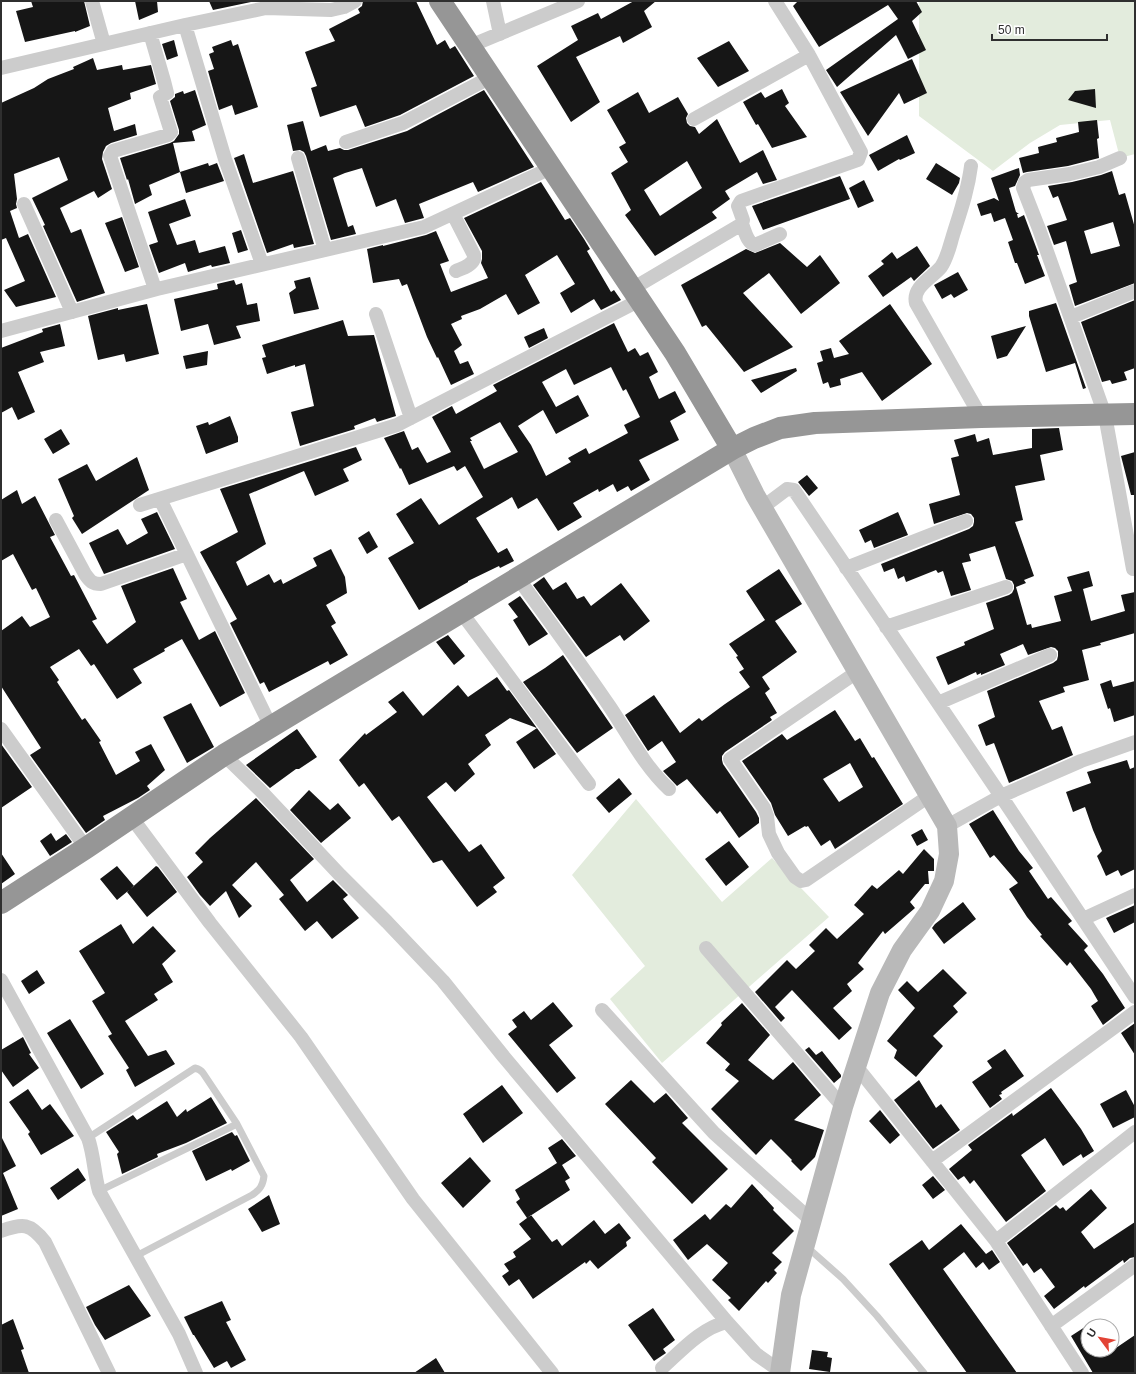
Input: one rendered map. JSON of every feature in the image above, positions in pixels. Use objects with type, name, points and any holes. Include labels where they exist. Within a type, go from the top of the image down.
[{"type":"highway","points":[[440,1],[675,353],[732,449]]},
{"type":"highway","points":[[1,903],[132,818],[224,755],[732,449],[754,438],[780,428],[815,423],[981,417],[1135,414]]},
{"type":"main road","points":[[732,449],[759,501],[947,826],[949,854],[944,881],[930,911],[902,950],[880,993],[856,1066],[843,1106],[791,1295],[780,1372]]},
{"type":"street","points":[[92,1],[104,44]]},
{"type":"street","points":[[1,68],[185,25],[266,8],[331,10],[355,1]]},
{"type":"street","points":[[493,1],[500,34]]},
{"type":"street","points":[[470,46],[578,1]]},
{"type":"street","points":[[775,1],[809,54],[861,152],[858,160],[741,201],[738,206],[743,220],[742,224],[750,243],[756,245],[780,234]]},
{"type":"street","points":[[185,25],[225,159],[262,264]]},
{"type":"street","points":[[150,33],[167,94],[160,97],[170,132],[168,135],[113,151],[110,156],[155,289]]},
{"type":"street","points":[[694,119],[809,54]]},
{"type":"street","points":[[346,142],[403,123],[491,78]]},
{"type":"street","points":[[298,158],[325,250]]},
{"type":"street","points":[[1120,158],[1099,168],[1028,180],[1023,185],[1023,188],[1040,229],[1105,415],[1133,569]]},
{"type":"street","points":[[971,166],[968,187],[948,251],[940,267],[918,290],[915,299],[981,417]]},
{"type":"street","points":[[1,331],[155,289],[424,227],[551,168]]},
{"type":"street","points":[[24,204],[72,312]]},
{"type":"street","points":[[453,214],[474,255],[474,259],[471,264],[456,271]]},
{"type":"street","points":[[140,505],[397,425],[636,295],[742,224]]},
{"type":"street","points":[[1071,317],[1135,291]]},
{"type":"street","points":[[376,314],[410,418]]},
{"type":"street","points":[[759,501],[787,490],[794,490],[1135,997]]},
{"type":"street","points":[[160,499],[271,727]]},
{"type":"street","points":[[56,520],[87,577],[94,584],[101,584],[187,554]]},
{"type":"street","points":[[846,568],[966,521]]},
{"type":"street","points":[[518,578],[591,678],[647,763],[663,784],[669,789]]},
{"type":"street","points":[[886,627],[1006,586]]},
{"type":"street","points":[[461,612],[588,784]]},
{"type":"street","points":[[938,703],[1050,656]]},
{"type":"street","points":[[857,672],[730,759],[764,808],[767,816],[769,834],[778,853],[795,877],[801,882],[929,796]]},
{"type":"street","points":[[1,729],[86,848]]},
{"type":"street","points":[[947,826],[1001,796],[1081,760],[1135,742]]},
{"type":"street","points":[[224,755],[260,790],[340,876],[387,922],[443,982],[504,1057],[727,1322],[756,1354],[780,1372]]},
{"type":"street","points":[[132,818],[210,923],[300,1037],[413,1199],[552,1373]]},
{"type":"street","points":[[1083,919],[1135,895]]},
{"type":"street","points":[[706,948],[843,1106]]},
{"type":"street","points":[[1,980],[88,1138],[93,1151],[95,1178],[99,1191],[179,1334],[196,1373]]},
{"type":"street","points":[[602,1010],[714,1133],[812,1221]]},
{"type":"street","points":[[932,1161],[1135,1012]]},
{"type":"street","points":[[856,1066],[996,1241],[1082,1373]]},
{"type":"street","points":[[996,1241],[1135,1132]]},
{"type":"street","points":[[1,1231],[14,1226],[25,1226],[32,1228],[45,1242],[109,1373]]},
{"type":"street","points":[[1051,1326],[1135,1265]]},
{"type":"street","points":[[662,1368],[695,1338],[717,1324],[727,1322]]},
{"type":"lane","points":[[88,1138],[195,1068],[200,1070],[237,1124],[264,1176],[263,1185],[252,1195],[136,1256]]},
{"type":"lane","points":[[99,1191],[237,1124]]},
{"type":"lane","points":[[805,1246],[843,1279],[877,1316],[924,1373]]},
{"type":"green space","points":[[919,1],[1135,1],[1135,154],[1120,158],[1110,120],[1060,125],[1030,143],[993,171],[919,116]]},
{"type":"green space","points":[[636,799],[722,902],[772,858],[829,917],[662,1063],[610,999],[645,966],[572,875]]},
{"type":"building","points":[[31,1],[84,1],[90,26],[75,32],[25,42],[16,11],[33,7]]},
{"type":"building","points":[[135,1],[157,1],[158,12],[139,20]]},
{"type":"building","points":[[209,1],[251,1],[251,2],[213,10]]},
{"type":"building","points":[[363,1],[416,1],[437,45],[445,40],[450,49],[455,46],[474,76],[400,115],[365,127],[356,105],[320,117],[311,88],[317,86],[305,52],[335,41],[329,29],[360,13],[358,9],[362,6]]},
{"type":"building","points":[[634,1],[656,1],[644,11],[652,27],[623,43],[620,36],[576,57],[600,102],[571,122],[537,66],[578,40],[571,26],[598,13],[601,19]]},
{"type":"building","points":[[798,1],[916,1],[922,12],[912,21],[926,50],[908,59],[896,35],[837,87],[826,70],[898,19],[888,5],[819,47],[793,6]]},
{"type":"building","points":[[174,40],[178,56],[167,60],[162,44]]},
{"type":"building","points":[[231,40],[233,46],[238,44],[258,107],[235,115],[232,105],[219,110],[208,71],[214,69],[209,54],[214,52],[212,47]]},
{"type":"building","points":[[729,41],[749,71],[718,87],[697,58]]},
{"type":"building","points":[[93,58],[97,70],[122,65],[123,70],[151,65],[156,84],[130,93],[131,99],[108,108],[114,131],[135,124],[137,135],[111,143],[106,146],[103,152],[102,159],[112,189],[98,198],[94,191],[60,208],[71,233],[81,229],[105,293],[77,302],[43,226],[45,225],[32,198],[68,180],[59,157],[14,174],[17,208],[10,211],[19,238],[28,234],[56,297],[16,307],[4,290],[25,281],[6,238],[1,240],[1,103],[34,88],[48,79],[74,69],[73,67]]},
{"type":"building","points":[[912,59],[927,93],[904,104],[899,93],[868,136],[840,92]]},
{"type":"building","points":[[782,89],[789,103],[785,106],[807,137],[772,148],[758,124],[756,125],[743,102],[761,92],[765,98]]},
{"type":"building","points":[[1095,89],[1096,108],[1068,100],[1075,91]]},
{"type":"building","points":[[195,90],[206,125],[192,131],[195,141],[173,143],[180,172],[149,185],[152,195],[135,204],[120,158],[174,141],[179,134],[179,130],[170,101],[175,97],[175,94],[183,91],[184,94]]},
{"type":"building","points":[[484,90],[534,167],[478,192],[473,182],[419,204],[424,218],[405,223],[396,199],[376,207],[362,168],[345,173],[333,178],[348,227],[353,225],[356,234],[331,240],[306,156],[304,152],[300,150],[293,151],[287,125],[303,121],[311,151],[326,145],[328,151],[340,148],[348,150],[407,131]]},
{"type":"building","points":[[638,92],[649,113],[678,97],[688,114],[686,118],[687,123],[690,126],[695,127],[699,134],[717,119],[740,163],[763,150],[777,180],[763,184],[757,172],[725,191],[730,199],[712,212],[717,218],[655,256],[625,215],[631,210],[611,173],[628,162],[619,147],[626,143],[607,110]],"holes":[[[687,161],[702,188],[660,216],[644,190]]]},
{"type":"building","points":[[1097,120],[1099,158],[1068,166],[1023,173],[1019,158],[1039,153],[1038,147],[1057,142],[1056,138],[1079,132],[1078,122]]},
{"type":"building","points":[[907,135],[915,153],[900,160],[899,159],[878,171],[869,155]]},
{"type":"building","points":[[244,154],[253,183],[293,171],[314,244],[294,248],[293,244],[267,253],[234,158]]},
{"type":"building","points":[[208,163],[209,166],[217,163],[224,181],[186,193],[180,172]]},
{"type":"building","points":[[936,163],[960,178],[959,183],[952,195],[926,179]]},
{"type":"building","points":[[1019,168],[1020,175],[1015,186],[1009,188],[1016,212],[1019,214],[1017,214],[1018,218],[1024,215],[1045,276],[1025,284],[1017,263],[1015,263],[1008,242],[1013,240],[1005,218],[994,222],[991,213],[981,216],[977,204],[994,198],[999,201],[991,178]]},
{"type":"building","points":[[1112,171],[1119,195],[1125,193],[1135,228],[1135,283],[1075,306],[1069,285],[1077,282],[1066,241],[1054,245],[1047,226],[1067,220],[1058,196],[1053,198],[1048,186],[1101,175]],"holes":[[[1113,222],[1120,246],[1091,254],[1084,231]]]},
{"type":"building","points":[[840,176],[850,199],[763,230],[752,206]]},
{"type":"building","points":[[864,180],[874,201],[858,208],[849,188]]},
{"type":"building","points":[[541,182],[565,220],[570,218],[590,249],[587,251],[611,292],[614,290],[621,300],[601,310],[594,299],[571,313],[560,293],[575,284],[557,255],[525,275],[540,303],[518,315],[506,294],[480,309],[461,316],[462,319],[451,324],[462,345],[454,351],[460,364],[468,361],[474,374],[451,385],[427,337],[407,284],[402,286],[399,279],[373,283],[367,249],[426,235],[436,231],[449,261],[440,264],[451,292],[488,278],[481,263],[482,251],[464,218]]},
{"type":"building","points":[[185,199],[191,216],[169,224],[177,245],[195,240],[199,253],[225,246],[230,263],[212,267],[211,265],[188,272],[185,263],[159,273],[149,245],[158,242],[148,212]]},
{"type":"building","points":[[122,217],[139,267],[125,272],[105,223]]},
{"type":"building","points":[[241,230],[248,250],[238,253],[232,233]]},
{"type":"building","points":[[780,243],[807,267],[820,255],[840,283],[801,314],[769,273],[743,293],[793,347],[744,372],[706,325],[702,327],[681,285],[746,249],[755,253]]},
{"type":"building","points":[[917,246],[930,266],[914,281],[911,277],[883,297],[868,276],[884,264],[881,261],[892,252],[897,259]]},
{"type":"building","points":[[958,272],[968,290],[954,298],[951,294],[942,299],[934,285]]},
{"type":"building","points":[[310,277],[319,309],[294,314],[289,293],[296,288],[294,281]]},
{"type":"building","points":[[234,280],[236,285],[242,283],[247,305],[257,303],[260,321],[236,326],[241,338],[214,345],[208,324],[181,331],[174,299],[218,289],[217,284]]},
{"type":"building","points":[[1135,300],[1135,368],[1124,372],[1127,380],[1112,384],[1110,380],[1102,382],[1081,322]]},
{"type":"building","points":[[1056,303],[1086,388],[1083,389],[1075,363],[1046,372],[1029,316],[1029,311]]},
{"type":"building","points":[[147,304],[159,354],[126,362],[124,354],[98,360],[88,316],[118,308],[118,310]]},
{"type":"building","points":[[890,304],[932,364],[882,401],[862,372],[840,379],[841,385],[830,388],[828,382],[823,384],[817,363],[823,361],[820,351],[831,348],[834,358],[849,354],[839,341]]},
{"type":"building","points":[[343,320],[348,336],[374,335],[396,416],[377,422],[375,418],[354,426],[355,429],[300,446],[291,412],[314,406],[305,364],[295,367],[295,365],[267,374],[262,358],[266,357],[262,345]]},
{"type":"building","points":[[614,323],[628,352],[635,348],[640,356],[648,352],[658,372],[649,377],[659,399],[675,391],[686,412],[670,421],[679,440],[639,460],[650,480],[631,491],[628,486],[617,492],[613,484],[599,492],[598,489],[573,503],[582,517],[558,531],[537,498],[518,509],[512,497],[476,518],[498,553],[507,548],[514,561],[500,568],[499,566],[468,581],[419,610],[388,558],[414,543],[396,514],[421,498],[439,525],[483,497],[465,466],[457,471],[454,466],[409,485],[384,438],[404,431],[412,450],[418,447],[427,463],[451,452],[432,417],[452,406],[456,414],[497,391],[493,385]],"holes":[[[611,367],[623,391],[626,389],[640,417],[624,425],[628,433],[589,454],[586,448],[568,458],[571,462],[546,476],[531,445],[518,426],[543,410],[556,434],[589,416],[578,395],[556,407],[542,382],[566,369],[574,385]],[[500,422],[518,452],[484,469],[470,441],[472,441],[470,438]]]},
{"type":"building","points":[[60,324],[65,346],[40,352],[44,362],[18,372],[35,412],[18,420],[12,407],[1,413],[1,348],[43,332],[42,329]]},
{"type":"building","points":[[1026,326],[1007,356],[997,359],[991,336]]},
{"type":"building","points":[[544,328],[548,338],[529,348],[524,337]]},
{"type":"building","points":[[208,351],[207,365],[186,369],[183,356]]},
{"type":"building","points":[[796,368],[797,371],[761,393],[751,380]]},
{"type":"building","points":[[230,416],[238,437],[238,442],[206,454],[196,426],[208,422],[209,425]]},
{"type":"building","points":[[1059,428],[1063,450],[1040,455],[1045,480],[1015,486],[1023,520],[1015,522],[1034,576],[1024,580],[1026,583],[1016,587],[1027,625],[1031,624],[1032,628],[1061,621],[1054,596],[1072,591],[1067,577],[1089,571],[1093,586],[1083,589],[1091,621],[1125,611],[1121,595],[1135,592],[1135,633],[1082,650],[1089,680],[1063,687],[1065,692],[1039,701],[1052,730],[1062,726],[1073,755],[1009,783],[994,743],[986,746],[978,725],[995,717],[987,691],[1053,663],[1057,660],[1058,651],[1051,647],[1028,655],[1023,644],[1000,654],[1005,665],[981,675],[981,673],[977,675],[976,672],[948,685],[936,657],[965,645],[964,642],[994,629],[986,603],[1009,595],[1014,589],[1012,581],[1006,579],[995,546],[969,554],[971,561],[962,563],[971,590],[951,596],[943,571],[938,573],[936,570],[906,582],[904,576],[898,579],[894,568],[884,572],[881,564],[969,529],[973,526],[974,518],[971,514],[967,513],[934,524],[929,504],[960,495],[951,458],[959,456],[954,440],[975,434],[977,442],[989,438],[993,455],[1032,448],[1032,429]]},
{"type":"building","points":[[61,429],[70,444],[53,454],[44,439]]},
{"type":"building","points":[[356,447],[362,460],[343,469],[349,481],[315,496],[304,471],[249,494],[266,544],[236,562],[247,586],[269,574],[274,583],[281,579],[283,584],[317,566],[313,558],[331,549],[345,577],[347,593],[326,605],[336,623],[331,626],[348,655],[330,665],[328,661],[269,692],[264,682],[260,684],[230,623],[237,619],[200,552],[238,532],[220,489]]},
{"type":"building","points":[[1135,452],[1135,495],[1131,495],[1121,456]]},
{"type":"building","points":[[137,457],[149,490],[82,534],[72,518],[74,516],[58,479],[87,464],[96,481]]},
{"type":"building","points":[[807,475],[818,488],[809,496],[798,482]]},
{"type":"building","points":[[17,490],[22,504],[35,496],[55,535],[50,537],[71,576],[74,575],[97,619],[92,621],[107,644],[136,622],[121,586],[173,568],[187,599],[180,602],[199,640],[215,631],[245,693],[220,707],[182,639],[164,649],[165,651],[133,669],[142,683],[117,699],[94,664],[91,666],[79,649],[50,667],[59,680],[57,682],[82,720],[85,718],[101,741],[99,742],[116,775],[140,761],[135,752],[151,744],[165,770],[147,786],[150,790],[103,816],[105,820],[86,833],[30,755],[41,748],[1,686],[1,631],[22,616],[30,627],[50,617],[36,588],[32,590],[13,554],[1,561],[1,500]]},
{"type":"building","points":[[157,512],[175,549],[104,574],[89,543],[118,529],[127,545],[148,533],[141,519]]},
{"type":"building","points":[[898,512],[908,535],[874,548],[871,540],[865,543],[859,530]]},
{"type":"building","points":[[369,531],[378,547],[367,554],[358,538]]},
{"type":"building","points":[[779,569],[802,604],[775,621],[797,652],[762,677],[770,689],[765,693],[777,713],[770,717],[772,720],[725,752],[722,756],[723,764],[759,818],[759,823],[739,838],[720,811],[717,814],[687,779],[677,786],[663,771],[676,762],[662,741],[648,751],[625,715],[654,695],[680,733],[699,718],[702,721],[750,687],[739,672],[744,669],[736,657],[738,656],[729,644],[765,620],[746,591]]},
{"type":"building","points":[[544,577],[553,590],[566,582],[577,599],[584,596],[591,606],[621,583],[650,621],[624,641],[620,635],[586,657],[533,585]]},
{"type":"building","points":[[520,596],[548,634],[529,646],[513,620],[518,617],[508,604]]},
{"type":"building","points":[[448,635],[465,656],[454,665],[436,642]]},
{"type":"building","points":[[563,655],[613,728],[577,753],[523,682]]},
{"type":"building","points":[[497,677],[507,691],[509,690],[537,728],[510,718],[485,735],[491,745],[468,764],[475,774],[455,792],[446,782],[427,797],[469,852],[481,844],[505,878],[493,887],[497,892],[477,907],[442,860],[433,863],[399,816],[392,821],[364,783],[359,787],[339,760],[365,733],[366,735],[397,712],[388,702],[403,691],[423,716],[458,685],[468,697]]},
{"type":"building","points":[[1111,680],[1113,687],[1135,681],[1135,715],[1114,722],[1100,684]]},
{"type":"building","points":[[191,703],[214,747],[187,763],[163,717]]},
{"type":"building","points":[[835,710],[855,741],[860,738],[872,758],[874,757],[903,804],[835,849],[830,840],[821,846],[808,826],[805,826],[788,836],[775,815],[771,803],[742,761],[782,734],[787,740]],"holes":[[[850,763],[863,787],[839,802],[823,779]]]},
{"type":"building","points":[[537,728],[556,754],[534,769],[516,742]]},
{"type":"building","points":[[297,729],[317,757],[299,769],[296,769],[270,788],[246,765]]},
{"type":"building","points":[[1,744],[32,787],[1,808]]},
{"type":"building","points":[[1127,760],[1130,769],[1135,767],[1135,869],[1121,876],[1118,870],[1106,876],[1097,856],[1102,851],[1085,807],[1073,812],[1066,792],[1091,783],[1087,772]]},
{"type":"building","points":[[619,778],[632,794],[609,813],[596,798]]},
{"type":"building","points":[[309,790],[330,810],[338,803],[351,818],[321,843],[290,810]]},
{"type":"building","points":[[256,798],[314,859],[290,880],[307,902],[333,880],[348,895],[343,899],[359,918],[332,939],[317,921],[305,931],[279,899],[284,895],[256,862],[232,885],[252,906],[239,918],[226,891],[210,906],[187,877],[203,862],[195,853]]},
{"type":"building","points":[[993,810],[1019,851],[1033,868],[1029,871],[1048,899],[1051,897],[1072,921],[1068,924],[1088,946],[1084,950],[1103,974],[1125,1008],[1103,1025],[1091,1006],[1098,1001],[1091,989],[1070,962],[1067,966],[1040,936],[1042,935],[1027,917],[1009,889],[1018,883],[994,855],[990,858],[969,824]]},
{"type":"building","points":[[922,829],[928,840],[917,846],[911,835]]},
{"type":"building","points":[[51,833],[56,841],[66,834],[72,842],[50,856],[40,841]]},
{"type":"building","points":[[729,841],[749,867],[726,886],[705,859]]},
{"type":"building","points":[[924,849],[934,859],[934,871],[928,871],[929,884],[925,884],[910,902],[915,908],[885,934],[883,931],[858,963],[864,969],[847,984],[852,991],[833,1008],[852,1028],[839,1040],[792,990],[775,1007],[785,1018],[781,1022],[755,992],[787,960],[796,969],[815,951],[809,945],[826,928],[837,939],[864,914],[854,905],[872,885],[877,889],[899,870],[903,874]]},
{"type":"building","points":[[1,853],[15,874],[1,884]]},
{"type":"building","points":[[117,866],[134,886],[117,900],[100,879]]},
{"type":"building","points":[[156,866],[177,892],[147,917],[127,892]]},
{"type":"building","points":[[963,902],[976,919],[944,944],[932,928]]},
{"type":"building","points":[[1135,905],[1135,922],[1114,933],[1106,918]]},
{"type":"building","points":[[121,924],[133,944],[153,926],[176,951],[162,964],[173,982],[154,994],[158,1000],[125,1021],[148,1056],[166,1050],[175,1064],[135,1087],[126,1070],[129,1068],[108,1036],[112,1034],[92,1001],[105,993],[79,951]]},
{"type":"building","points":[[943,969],[967,993],[953,1006],[958,1012],[933,1036],[943,1046],[916,1077],[894,1058],[897,1050],[887,1041],[915,1008],[898,990],[907,981],[918,992]]},
{"type":"building","points":[[37,970],[45,983],[29,994],[21,981]]},
{"type":"building","points":[[553,1002],[573,1026],[549,1045],[576,1078],[557,1093],[508,1034],[517,1027],[512,1020],[524,1011],[531,1020]]},
{"type":"building","points":[[742,1003],[770,1035],[748,1060],[773,1080],[793,1062],[821,1095],[794,1120],[824,1130],[815,1157],[801,1171],[771,1139],[756,1155],[711,1109],[739,1081],[725,1070],[730,1064],[706,1043],[722,1025],[721,1023]]},
{"type":"building","points":[[70,1019],[104,1074],[81,1089],[47,1033]]},
{"type":"building","points":[[1135,1023],[1135,1055],[1121,1033]]},
{"type":"building","points":[[23,1037],[31,1053],[29,1054],[39,1068],[13,1087],[1,1070],[1,1050]]},
{"type":"building","points":[[809,1047],[816,1055],[822,1051],[841,1077],[834,1083],[805,1050]]},
{"type":"building","points":[[1005,1049],[1024,1076],[1001,1092],[1002,1094],[999,1095],[1002,1099],[990,1108],[972,1082],[992,1068],[987,1061]]},
{"type":"building","points":[[631,1080],[654,1103],[666,1093],[688,1118],[682,1123],[728,1169],[692,1204],[652,1162],[656,1158],[605,1104]]},
{"type":"building","points":[[919,1080],[936,1108],[941,1104],[960,1130],[933,1149],[894,1100]]},
{"type":"building","points":[[502,1085],[523,1113],[483,1143],[463,1114]]},
{"type":"building","points":[[1051,1088],[1081,1129],[1094,1151],[1083,1158],[1081,1154],[1063,1166],[1045,1138],[1021,1155],[1046,1191],[1006,1222],[974,1180],[970,1184],[964,1176],[958,1180],[949,1169],[972,1150],[968,1145],[1012,1113],[1013,1116]]},
{"type":"building","points":[[28,1089],[42,1110],[50,1104],[74,1136],[41,1155],[28,1134],[30,1132],[9,1102]]},
{"type":"building","points":[[1126,1090],[1135,1107],[1135,1117],[1113,1128],[1100,1104]]},
{"type":"building","points":[[211,1097],[227,1123],[186,1143],[157,1154],[158,1157],[122,1174],[117,1154],[119,1152],[106,1132],[133,1115],[137,1120],[167,1101],[177,1117],[186,1109],[187,1112]]},
{"type":"building","points":[[880,1110],[900,1135],[890,1144],[869,1121]]},
{"type":"building","points":[[232,1132],[235,1136],[237,1135],[250,1161],[232,1171],[231,1169],[206,1181],[192,1151]]},
{"type":"building","points":[[1,1136],[16,1166],[3,1173],[18,1209],[1,1216]]},
{"type":"building","points":[[562,1139],[576,1156],[562,1165],[570,1178],[565,1181],[570,1190],[527,1218],[516,1202],[520,1199],[515,1190],[557,1163],[548,1148]]},
{"type":"building","points":[[470,1157],[491,1181],[463,1208],[441,1183]]},
{"type":"building","points":[[78,1168],[86,1180],[58,1200],[50,1188]]},
{"type":"building","points":[[933,1176],[945,1190],[933,1199],[922,1185]]},
{"type":"building","points":[[752,1184],[774,1208],[773,1210],[794,1231],[772,1253],[782,1262],[774,1270],[777,1273],[768,1283],[766,1281],[739,1311],[728,1300],[731,1298],[712,1280],[728,1263],[707,1244],[688,1260],[673,1240],[705,1214],[710,1220],[726,1204],[731,1208]]},
{"type":"building","points":[[1091,1189],[1107,1208],[1081,1232],[1094,1249],[1135,1222],[1135,1257],[1130,1258],[1124,1263],[1123,1260],[1085,1288],[1084,1286],[1054,1309],[1044,1296],[1055,1287],[1041,1268],[1034,1273],[1027,1263],[1023,1266],[1007,1243],[1056,1205],[1060,1209],[1063,1207],[1066,1211]]},
{"type":"building","points":[[269,1195],[280,1224],[262,1232],[248,1209]]},
{"type":"building","points":[[531,1215],[552,1242],[557,1239],[562,1246],[594,1220],[605,1234],[619,1223],[631,1238],[626,1242],[627,1246],[598,1269],[590,1260],[586,1264],[585,1262],[533,1299],[519,1279],[509,1286],[502,1276],[509,1271],[504,1264],[516,1257],[513,1252],[531,1239],[519,1224]]},
{"type":"building","points":[[961,1224],[986,1254],[992,1250],[1000,1262],[989,1270],[983,1262],[976,1268],[964,1252],[943,1269],[1017,1373],[967,1373],[889,1264],[922,1240],[929,1250]]},
{"type":"building","points":[[129,1285],[151,1316],[105,1340],[86,1307]]},
{"type":"building","points":[[222,1301],[231,1320],[226,1322],[246,1360],[231,1368],[227,1361],[214,1368],[193,1335],[184,1317]]},
{"type":"building","points":[[653,1308],[675,1340],[663,1349],[666,1353],[654,1361],[628,1325]]},
{"type":"building","points":[[13,1319],[24,1349],[21,1350],[29,1373],[1,1373],[1,1325]]},
{"type":"building","points":[[1080,1330],[1080,1351],[1071,1336]]},
{"type":"building","points":[[1135,1335],[1135,1373],[1093,1373],[1084,1358],[1120,1358],[1120,1345]]},
{"type":"building","points":[[812,1350],[828,1352],[827,1357],[832,1358],[830,1372],[809,1369]]},
{"type":"building","points":[[436,1358],[445,1373],[414,1373]]}]
